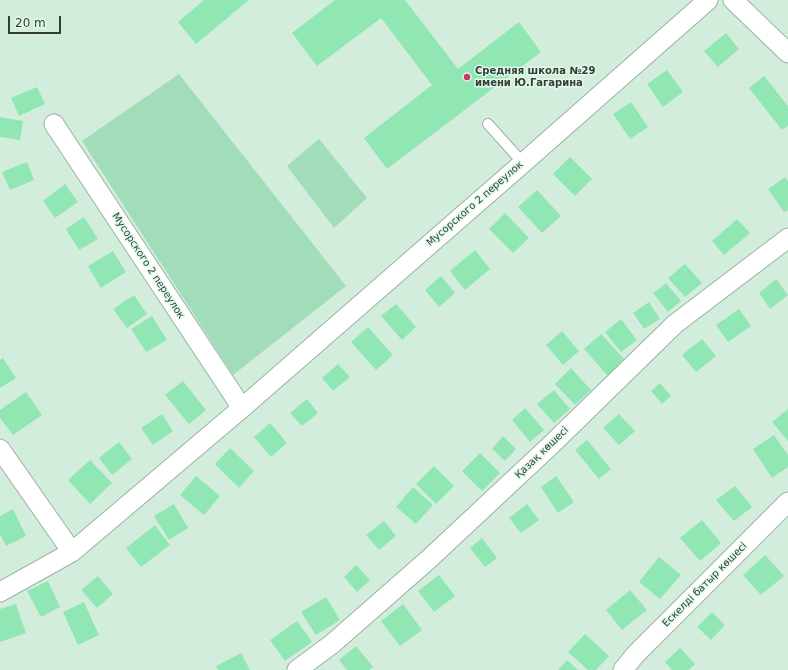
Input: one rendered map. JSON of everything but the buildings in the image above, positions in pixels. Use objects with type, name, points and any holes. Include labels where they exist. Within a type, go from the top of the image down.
[{"type":"street","name":"Мусорского 2 переулок","points":[[0,592],[72,552],[242,408],[708,0]]},
{"type":"street","points":[[733,0],[788,53]]},
{"type":"street","name":"Мусорского 2 переулок","points":[[54,124],[242,408]]},
{"type":"street","name":"Қазақ көшесі","points":[[297,670],[332,644],[429,560],[552,444],[675,324],[788,238]]},
{"type":"street","points":[[0,449],[72,552]]},
{"type":"street","name":"Ескелді батыр көшесі","points":[[623,670],[636,655],[788,502]]},
{"type":"lane","points":[[488,124],[523,163]]},
{"type":"green space","points":[[179,74],[346,286],[233,375],[82,141]]},
{"type":"green space","points":[[319,139],[367,198],[334,228],[287,166]]},
{"type":"place","name":"Средняя школа №29 имени Ю.Гагарина","points":[[467,77]]}]
